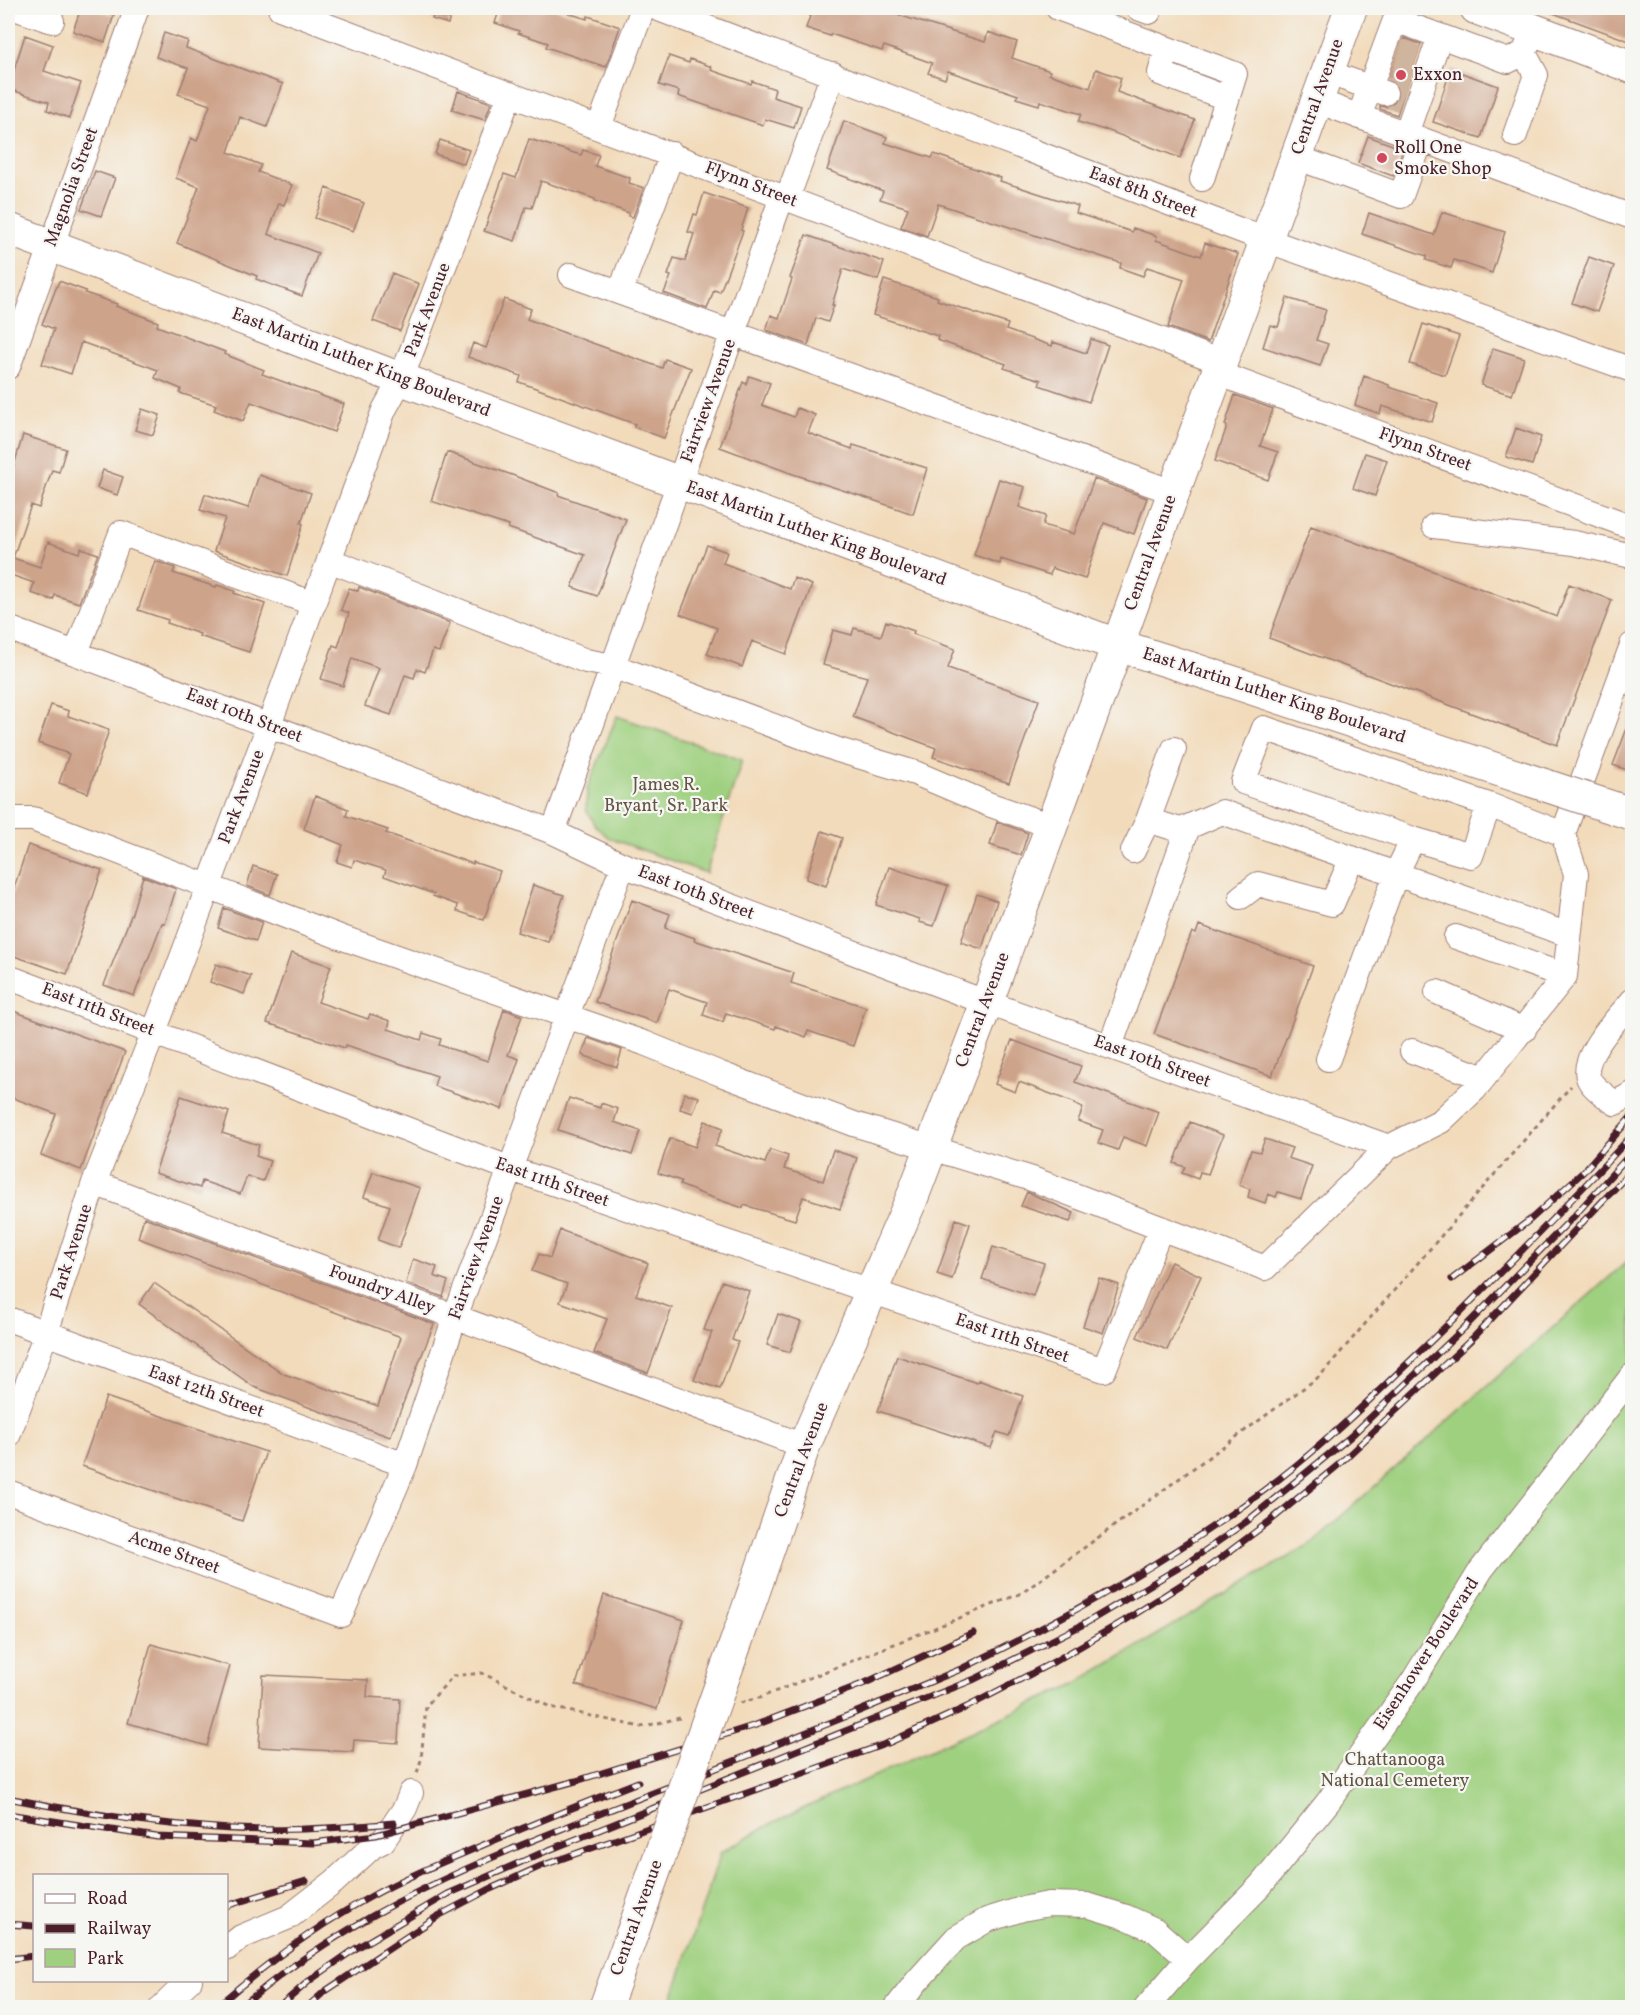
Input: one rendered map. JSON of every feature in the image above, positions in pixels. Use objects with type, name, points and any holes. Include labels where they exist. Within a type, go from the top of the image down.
[{"type":"main road","name":"Central Avenue","points":[[605,2007],[804,1446],[912,1198],[987,1002],[1351,8]]},
{"type":"main road","points":[[1476,8],[1529,41],[1632,67]]},
{"type":"main road","name":"East Martin Luther King Boulevard","points":[[8,229],[401,379],[1117,645],[1632,814]]},
{"type":"street","points":[[14,8],[51,21]]},
{"type":"street","name":"Magnolia Street","points":[[8,367],[137,8]]},
{"type":"street","name":"Flynn Street","points":[[280,8],[672,154],[1632,527]]},
{"type":"street","points":[[599,127],[643,8]]},
{"type":"street","name":"East 8th Street","points":[[656,8],[1266,240],[1632,370]]},
{"type":"street","points":[[1058,8],[1235,74],[1202,179]]},
{"type":"street","points":[[1296,158],[1401,196],[1413,137],[1401,75],[1395,20],[1508,61],[1529,41]]},
{"type":"street","points":[[1359,117],[1440,36]]},
{"type":"street","points":[[1515,135],[1536,75],[1529,41]]},
{"type":"street","points":[[1327,72],[1401,75]]},
{"type":"street","name":"Fairview Avenue","points":[[553,832],[778,208],[791,188],[833,74]]},
{"type":"street","name":"Park Avenue","points":[[8,1436],[46,1333],[94,1183],[208,888],[384,410],[401,379],[510,94]]},
{"type":"street","points":[[1317,101],[1632,214]]},
{"type":"street","points":[[621,293],[672,154]]},
{"type":"street","points":[[571,275],[1173,492]]},
{"type":"street","points":[[1434,526],[1574,543],[1632,556]]},
{"type":"street","points":[[76,653],[121,533],[314,604]]},
{"type":"street","points":[[329,560],[586,661],[613,666],[838,750],[915,773],[988,804],[1051,826]]},
{"type":"street","name":"East 10th Street","points":[[8,628],[553,832],[623,865],[987,1002],[1389,1147]]},
{"type":"street","points":[[8,819],[33,819],[340,937],[644,1043],[854,1124],[1032,1179],[1265,1268],[1389,1147],[1441,1121],[1475,1089],[1565,976],[1576,874],[1563,834],[1632,645]]},
{"type":"street","points":[[1489,805],[1471,856],[1243,782],[1264,728],[1489,805],[1563,834]]},
{"type":"street","points":[[1133,851],[1148,820],[1174,749]]},
{"type":"street","points":[[1110,1047],[1188,827],[1222,812],[1569,935]]},
{"type":"street","points":[[1148,820],[1186,832]]},
{"type":"street","points":[[1328,1059],[1396,873],[1413,839]]},
{"type":"street","points":[[1241,897],[1258,884],[1332,904],[1353,858]]},
{"type":"street","name":"Fairview Avenue","points":[[341,1615],[405,1465],[455,1317],[623,865]]},
{"type":"street","points":[[1456,937],[1565,976]]},
{"type":"street","name":"East 11th Street","points":[[8,977],[510,1169],[1104,1370],[1161,1228]]},
{"type":"street","points":[[1437,992],[1524,1030]]},
{"type":"street","points":[[1632,1001],[1592,1050],[1587,1066],[1588,1077],[1595,1087],[1615,1103],[1632,1094]]},
{"type":"street","points":[[1412,1051],[1484,1078]]},
{"type":"street","name":"Foundry Alley","points":[[94,1183],[804,1446]]},
{"type":"street","name":"East 12th Street","points":[[8,1319],[405,1465]]},
{"type":"street","name":"Eisenhower Boulevard","points":[[1146,2007],[1188,1959],[1261,1886],[1328,1802],[1413,1681],[1481,1570],[1630,1382]]},
{"type":"street","name":"Acme Street","points":[[8,1492],[341,1615]]},
{"type":"street","points":[[228,1947],[241,1937],[289,1917],[334,1882],[373,1846],[383,1841],[405,1808],[411,1793]]},
{"type":"street","points":[[896,2007],[956,1938],[987,1920],[1040,1905],[1087,1905],[1126,1917],[1155,1930],[1188,1959]]},
{"type":"street","points":[[161,2007],[188,1982]]},
{"type":"path","points":[[737,1704],[759,1698],[1022,1593],[1320,1376],[1587,1066]]},
{"type":"path","points":[[411,1793],[421,1760],[426,1706],[453,1676],[482,1673],[550,1707],[641,1727],[684,1717]]},
{"type":"green space","name":"James R. Bryant, Sr. Park","points":[[617,716],[742,760],[706,873],[609,838],[594,824],[586,809],[587,789]]},
{"type":"green space","name":"Chattanooga National Cemetery","points":[[1632,1257],[1632,2007],[669,2008],[721,1852],[774,1822],[1073,1685],[1310,1544]]},
{"type":"building","points":[[81,8],[91,8],[114,15],[105,42],[73,31]]},
{"type":"building","points":[[436,8],[453,8],[448,24],[432,19]]},
{"type":"building","points":[[500,8],[552,8],[587,19],[588,16],[620,27],[606,67],[546,47],[548,43],[495,23]]},
{"type":"building","points":[[813,8],[887,8],[896,11],[895,14],[985,42],[988,32],[1017,42],[1012,58],[1050,71],[1049,74],[1090,88],[1096,69],[1121,78],[1117,92],[1195,120],[1180,158],[1104,129],[1078,122],[1081,114],[1040,101],[1039,105],[1016,98],[1018,95],[948,71],[945,79],[928,73],[932,63],[884,46],[882,51],[806,28]]},
{"type":"building","points":[[1632,8],[1632,42],[1542,9]]},
{"type":"building","points":[[164,33],[188,41],[186,48],[283,84],[267,127],[240,117],[228,152],[261,165],[258,172],[292,185],[284,205],[279,203],[268,234],[318,253],[302,296],[256,279],[257,276],[177,243],[199,187],[176,178],[191,138],[197,141],[210,105],[178,94],[188,68],[156,57]]},
{"type":"building","points":[[25,35],[53,45],[44,71],[81,83],[69,118],[47,110],[49,102],[8,89]]},
{"type":"building","name":"Exxon","points":[[1404,38],[1421,44],[1397,115],[1380,109],[1380,106],[1387,107],[1394,104],[1399,97],[1396,84],[1390,80]]},
{"type":"building","points":[[669,56],[689,63],[690,59],[712,67],[711,70],[751,84],[752,81],[775,89],[773,97],[801,106],[794,128],[765,119],[763,125],[678,96],[679,91],[659,85]]},
{"type":"building","points":[[1451,69],[1498,86],[1481,138],[1433,122]]},
{"type":"building","points":[[458,91],[491,103],[485,120],[452,110]]},
{"type":"building","points":[[844,121],[887,137],[885,143],[932,158],[934,154],[1001,178],[1000,181],[1078,206],[1076,213],[1132,232],[1133,228],[1157,236],[1156,240],[1201,256],[1205,243],[1238,254],[1208,342],[1168,327],[1184,279],[1147,267],[1143,276],[1120,268],[1121,263],[938,204],[927,236],[901,227],[908,208],[880,199],[883,191],[827,170]]},
{"type":"building","name":"Roll One Smoke Shop","points":[[1368,136],[1403,149],[1393,176],[1358,163]]},
{"type":"building","points":[[529,139],[581,155],[583,150],[599,155],[595,166],[630,178],[629,183],[644,188],[633,217],[628,216],[629,213],[595,201],[595,199],[541,181],[532,208],[526,207],[515,241],[484,231],[504,174],[516,178]]},
{"type":"building","points":[[440,140],[469,150],[464,164],[435,154]]},
{"type":"building","points":[[95,171],[115,178],[101,216],[81,209]]},
{"type":"building","points":[[326,188],[364,203],[353,231],[315,218]]},
{"type":"building","points":[[704,193],[748,208],[741,230],[743,231],[720,292],[714,290],[707,309],[664,293],[671,276],[668,275],[674,258],[685,261],[694,234],[688,232],[694,214],[697,215]]},
{"type":"building","points":[[1442,212],[1505,232],[1492,273],[1454,260],[1451,268],[1426,260],[1427,256],[1362,234],[1369,213],[1434,235]]},
{"type":"building","points":[[806,235],[884,262],[878,280],[843,269],[828,322],[816,318],[808,345],[766,330],[771,315],[779,318],[792,279],[790,278]]},
{"type":"building","points":[[1589,257],[1614,266],[1597,312],[1572,303]]},
{"type":"building","points":[[392,273],[419,284],[400,331],[373,321]]},
{"type":"building","points":[[884,280],[938,297],[937,300],[1008,324],[1006,330],[1052,346],[1053,342],[1086,353],[1091,339],[1108,345],[1089,402],[1039,385],[1041,380],[1004,368],[1006,364],[937,340],[938,336],[873,315]]},
{"type":"building","points":[[59,281],[158,322],[157,326],[225,352],[224,354],[264,370],[262,374],[344,404],[334,432],[251,402],[243,421],[214,410],[216,405],[180,393],[181,389],[155,378],[158,370],[81,342],[71,374],[42,364],[54,329],[42,324]]},
{"type":"building","points":[[1287,298],[1326,310],[1316,340],[1328,344],[1320,366],[1263,347],[1270,325],[1278,327]]},
{"type":"building","points":[[504,299],[531,309],[527,319],[581,339],[662,368],[665,359],[691,368],[664,438],[634,427],[635,424],[519,382],[521,376],[468,357],[473,343],[486,348]]},
{"type":"building","points":[[1423,324],[1459,336],[1445,375],[1410,364]]},
{"type":"building","points":[[1493,348],[1524,358],[1512,395],[1481,385]]},
{"type":"building","points":[[749,376],[770,383],[762,405],[794,417],[797,408],[815,415],[808,433],[852,449],[853,445],[927,468],[913,514],[720,447],[743,382],[746,384]]},
{"type":"building","points":[[1364,376],[1438,403],[1432,422],[1382,406],[1380,414],[1355,405]]},
{"type":"building","points":[[1235,395],[1273,409],[1260,446],[1278,452],[1268,480],[1215,461]]},
{"type":"building","points":[[142,409],[160,415],[153,435],[135,430]]},
{"type":"building","points":[[1516,428],[1541,437],[1532,465],[1506,457]]},
{"type":"building","points":[[23,435],[66,449],[59,472],[52,470],[39,508],[31,505],[13,558],[40,567],[48,542],[79,553],[81,548],[98,554],[79,603],[55,595],[53,600],[31,593],[34,583],[8,574],[8,485]]},
{"type":"building","points":[[447,452],[626,519],[597,596],[572,587],[585,555],[508,528],[509,526],[431,501]]},
{"type":"building","points":[[1365,453],[1387,460],[1375,496],[1353,488]]},
{"type":"building","points":[[103,470],[123,477],[117,495],[97,488]]},
{"type":"building","points":[[259,475],[311,493],[287,576],[214,551],[225,518],[200,510],[205,494],[248,508]]},
{"type":"building","points":[[999,479],[1025,487],[1019,507],[1046,516],[1043,525],[1074,534],[1094,479],[1147,498],[1134,534],[1104,523],[1085,579],[1052,568],[1050,575],[1001,559],[1000,564],[974,555]]},
{"type":"building","points":[[1311,526],[1557,617],[1569,584],[1612,600],[1557,745],[1269,638]]},
{"type":"building","points":[[707,545],[727,552],[723,563],[790,589],[794,578],[812,585],[786,654],[752,641],[742,667],[707,654],[717,628],[680,614]]},
{"type":"building","points":[[155,561],[175,568],[173,573],[235,591],[234,593],[265,604],[249,652],[199,636],[200,634],[167,623],[168,620],[138,610]]},
{"type":"building","points":[[359,587],[450,623],[439,652],[433,650],[425,672],[417,669],[414,678],[405,675],[391,715],[365,706],[379,668],[352,658],[343,686],[321,679],[333,645],[338,647],[349,613],[341,610],[349,588],[358,591]]},
{"type":"building","points":[[886,621],[914,631],[913,634],[955,649],[948,668],[1039,700],[1009,783],[933,757],[936,748],[853,717],[867,677],[823,665],[833,630],[852,635],[854,628],[881,636]]},
{"type":"building","points":[[51,705],[69,711],[68,716],[109,730],[88,793],[59,783],[69,754],[38,743]]},
{"type":"building","points":[[1632,718],[1632,772],[1613,765]]},
{"type":"building","points":[[315,796],[348,809],[346,816],[388,830],[386,833],[473,864],[473,862],[500,871],[484,920],[457,911],[458,905],[433,896],[434,894],[384,876],[386,870],[354,860],[352,867],[337,862],[343,845],[304,829]]},
{"type":"building","points":[[997,822],[1028,833],[1021,855],[990,845]]},
{"type":"building","points":[[822,831],[842,838],[826,886],[806,879]]},
{"type":"building","points":[[28,845],[102,870],[67,974],[8,954],[8,906]]},
{"type":"building","points":[[253,866],[277,874],[270,895],[247,886]]},
{"type":"building","points":[[889,867],[948,886],[934,926],[919,922],[920,919],[876,905]]},
{"type":"building","points":[[143,876],[176,889],[165,924],[162,923],[134,996],[104,985],[132,913]]},
{"type":"building","points":[[533,885],[564,895],[548,942],[517,932]]},
{"type":"building","points":[[977,894],[997,901],[982,949],[961,942]]},
{"type":"building","points":[[632,900],[670,914],[665,928],[794,973],[791,983],[866,1007],[853,1046],[808,1031],[806,1037],[776,1026],[775,1029],[726,1013],[723,1022],[703,1015],[707,1002],[669,989],[657,1023],[595,1002]]},
{"type":"building","points":[[224,908],[262,922],[256,941],[218,928]]},
{"type":"building","points":[[1199,925],[1313,966],[1272,1076],[1154,1034],[1192,932],[1196,934]]},
{"type":"building","points":[[291,953],[331,966],[318,1002],[368,1019],[370,1014],[390,1021],[388,1029],[421,1040],[423,1033],[441,1039],[439,1045],[488,1061],[504,1009],[522,1016],[508,1055],[519,1059],[502,1109],[434,1086],[437,1076],[346,1045],[345,1048],[267,1023]]},
{"type":"building","points":[[216,964],[251,976],[244,994],[210,982]]},
{"type":"building","points":[[8,1009],[125,1052],[81,1170],[41,1155],[56,1114],[8,1096]]},
{"type":"building","points":[[588,1038],[622,1050],[617,1067],[582,1055]]},
{"type":"building","points":[[1012,1040],[1081,1066],[1075,1082],[1159,1112],[1147,1146],[1123,1137],[1118,1150],[1098,1143],[1103,1130],[1078,1121],[1083,1108],[1075,1103],[1019,1082],[1015,1092],[995,1084]]},
{"type":"building","points":[[685,1093],[699,1097],[693,1113],[680,1109]]},
{"type":"building","points":[[181,1096],[229,1112],[222,1133],[259,1145],[256,1156],[270,1161],[263,1181],[247,1176],[240,1194],[202,1181],[200,1188],[155,1173]]},
{"type":"building","points":[[569,1098],[600,1108],[601,1103],[618,1109],[614,1122],[640,1131],[632,1155],[558,1130]]},
{"type":"building","points":[[705,1121],[723,1128],[715,1146],[765,1163],[770,1150],[788,1156],[784,1169],[823,1181],[833,1150],[857,1158],[840,1209],[803,1197],[795,1220],[744,1205],[743,1208],[702,1194],[680,1185],[681,1181],[658,1173],[670,1138],[695,1147]]},
{"type":"building","points":[[1190,1122],[1223,1135],[1208,1174],[1200,1172],[1198,1179],[1182,1173],[1185,1167],[1174,1163]]},
{"type":"building","points":[[1265,1139],[1292,1148],[1288,1158],[1312,1166],[1301,1199],[1278,1192],[1276,1197],[1268,1194],[1265,1203],[1248,1197],[1250,1189],[1239,1185],[1251,1150],[1260,1152]]},
{"type":"building","points":[[373,1172],[420,1188],[399,1248],[378,1240],[390,1206],[364,1197]]},
{"type":"building","points":[[1027,1192],[1074,1213],[1070,1222],[1021,1206]]},
{"type":"building","points":[[144,1217],[434,1324],[390,1437],[254,1387],[139,1304],[154,1283],[284,1374],[378,1406],[401,1337],[138,1238]]},
{"type":"building","points":[[956,1219],[970,1224],[952,1279],[937,1274]]},
{"type":"building","points":[[560,1230],[648,1263],[636,1295],[672,1308],[648,1373],[594,1353],[607,1319],[560,1302],[567,1284],[532,1271],[539,1254],[550,1258]]},
{"type":"building","points":[[993,1247],[1044,1263],[1033,1296],[982,1279]]},
{"type":"building","points":[[413,1259],[437,1267],[434,1276],[448,1281],[443,1297],[406,1283]]},
{"type":"building","points":[[1171,1262],[1201,1276],[1167,1350],[1137,1337]]},
{"type":"building","points":[[1099,1278],[1119,1285],[1103,1333],[1083,1326]]},
{"type":"building","points":[[722,1281],[749,1291],[732,1340],[738,1342],[720,1389],[694,1380],[712,1332],[704,1330]]},
{"type":"building","points":[[778,1314],[801,1322],[790,1352],[767,1345]]},
{"type":"building","points":[[897,1356],[1023,1396],[1009,1436],[997,1432],[991,1448],[878,1411]]},
{"type":"building","points":[[106,1397],[266,1452],[242,1521],[82,1466]]},
{"type":"building","points":[[604,1595],[684,1620],[657,1709],[576,1685]]},
{"type":"building","points":[[151,1644],[230,1666],[207,1746],[128,1723]]},
{"type":"building","points":[[263,1675],[368,1680],[367,1697],[400,1699],[398,1743],[354,1740],[353,1752],[259,1747]]},
{"type":"tunnel","points":[[1399,51],[1417,57]]},
{"type":"tunnel","points":[[1392,72],[1410,78]]},
{"type":"tunnel","points":[[1385,93],[1402,100]]},
{"type":"railway","points":[[1452,1279],[1531,1219],[1583,1172],[1632,1116]]},
{"type":"railway","points":[[240,2008],[285,1972],[333,1939],[433,1884],[538,1838],[961,1669],[1085,1605],[1165,1558],[1279,1479],[1339,1428],[1484,1289],[1632,1135]]},
{"type":"railway","points":[[278,2008],[309,1981],[355,1949],[448,1894],[544,1852],[975,1679],[1086,1623],[1190,1561],[1246,1522],[1350,1437],[1464,1328],[1575,1215],[1632,1152]]},
{"type":"railway","points":[[306,2008],[324,1992],[438,1916],[488,1890],[541,1866],[888,1743],[967,1707],[1050,1664],[1124,1621],[1206,1569],[1270,1521],[1337,1466],[1475,1336],[1632,1170]]},
{"type":"railway","points":[[8,1814],[157,1837],[313,1843],[376,1835],[576,1781],[756,1725],[865,1683],[973,1633]]},
{"type":"railway","points":[[215,2008],[270,1962],[309,1934],[382,1890],[638,1782]]},
{"type":"railway","points":[[8,1798],[123,1818],[218,1828],[293,1829],[394,1823]]},
{"type":"railway","points":[[228,1905],[306,1881]]},
{"type":"railway","points":[[8,1924],[33,1926]]},
{"type":"railway","points":[[8,1959],[33,1956]]},
{"type":"place","name":"Exxon","points":[[1401,75]]},
{"type":"place","name":"Roll One Smoke Shop","points":[[1382,158]]}]
